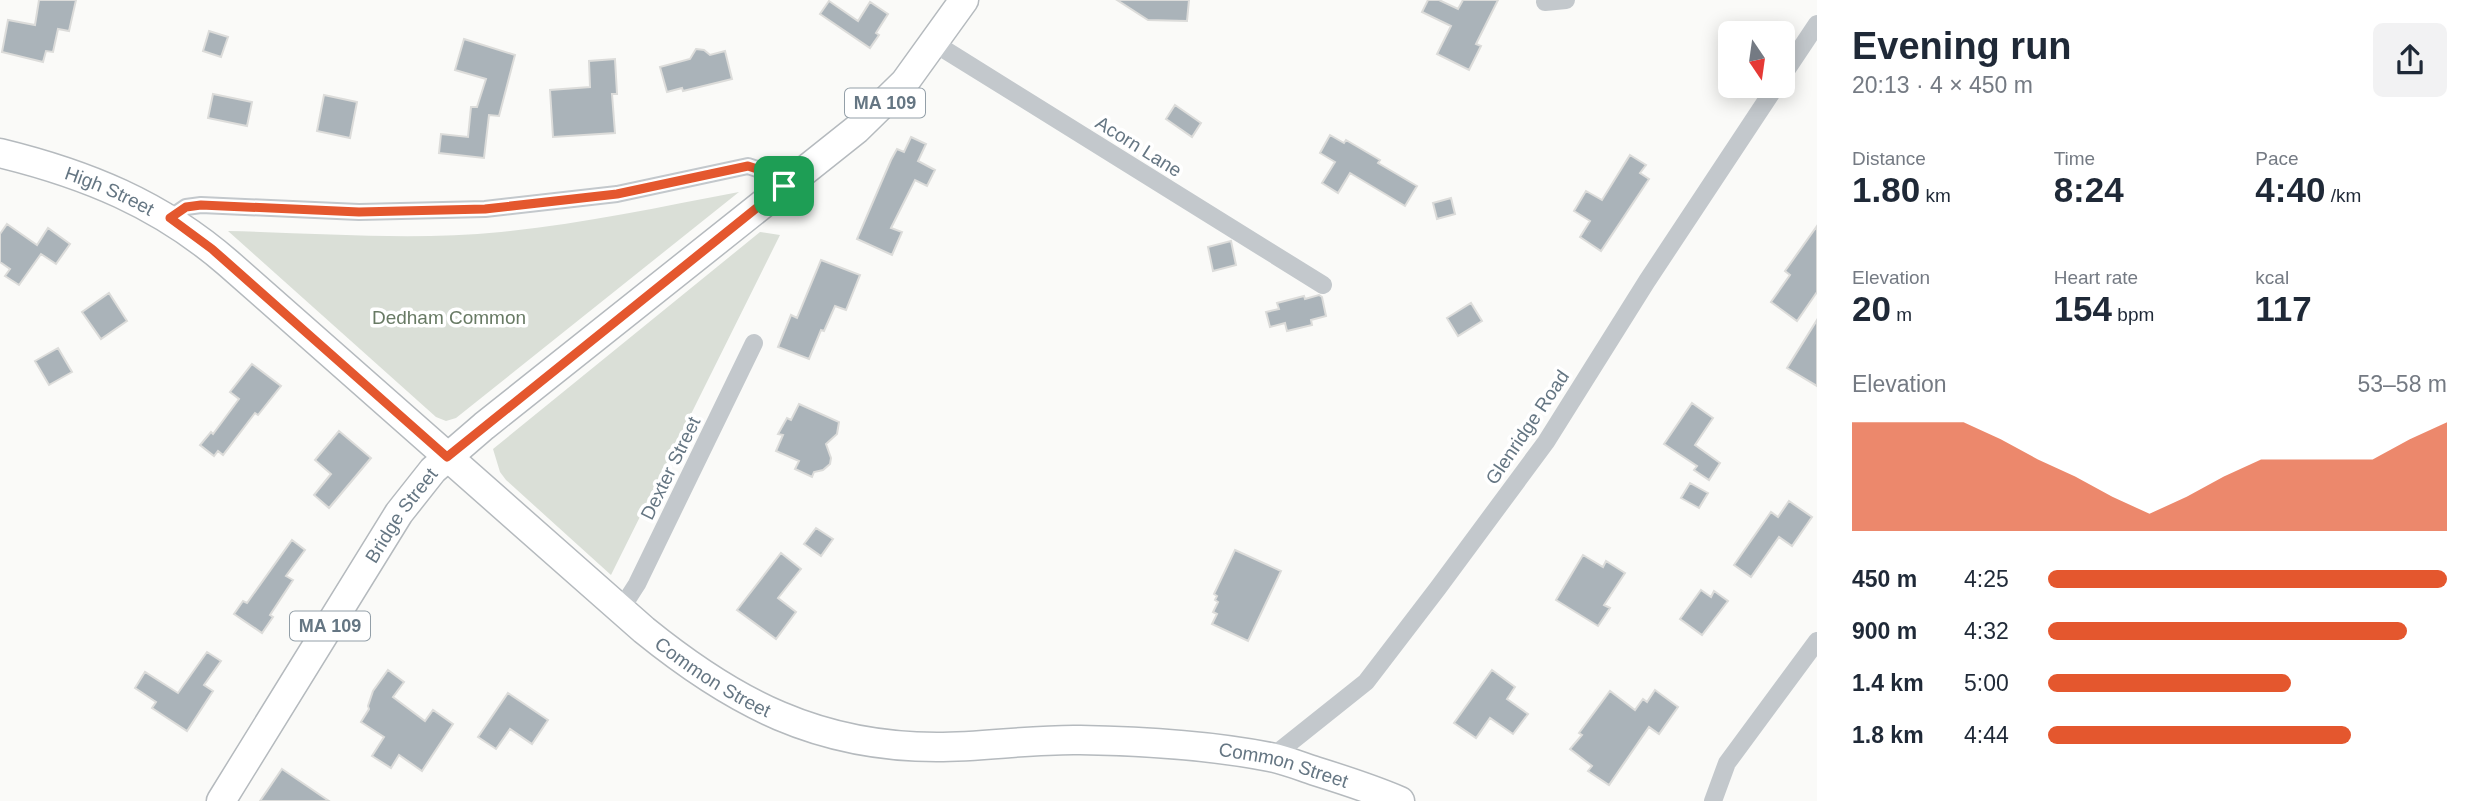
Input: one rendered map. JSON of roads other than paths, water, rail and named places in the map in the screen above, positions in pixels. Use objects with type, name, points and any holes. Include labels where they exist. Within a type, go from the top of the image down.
[{"type":"main road","name":"MA 109","points":[[784,186],[843,141],[884,104],[905,82],[964,0]]},
{"type":"main road","name":"High Street","points":[[0,153],[41,163],[98,183],[170,218]]},
{"type":"main road","name":"Bridge Street","points":[[221,801],[399,513],[422,482],[447,457],[784,186]]},
{"type":"main road","name":"Common Street","points":[[170,218],[212,249],[621,609],[686,663],[738,697],[792,722],[849,738],[886,744],[937,747],[1079,740],[1190,747],[1272,757],[1376,790],[1400,801]]},
{"type":"street","points":[[1545,2],[1566,0]]},
{"type":"street","points":[[1796,56],[1817,24]]},
{"type":"street","name":"Acorn Lane","points":[[934,43],[1323,285]]},
{"type":"street","name":"Glenridge Road","points":[[1272,757],[1366,682],[1438,588],[1546,442],[1647,281],[1768,98]]},
{"type":"street","name":"High Street","points":[[170,218],[186,207],[201,205],[378,212],[521,206],[617,194],[740,167],[764,170],[784,186]]},
{"type":"street","name":"Dexter Street","points":[[621,609],[637,584],[754,343]]},
{"type":"street","points":[[1713,801],[1727,763],[1817,640]]},
{"type":"park label","name":"Dedham Common","points":[[449,317]]}]
